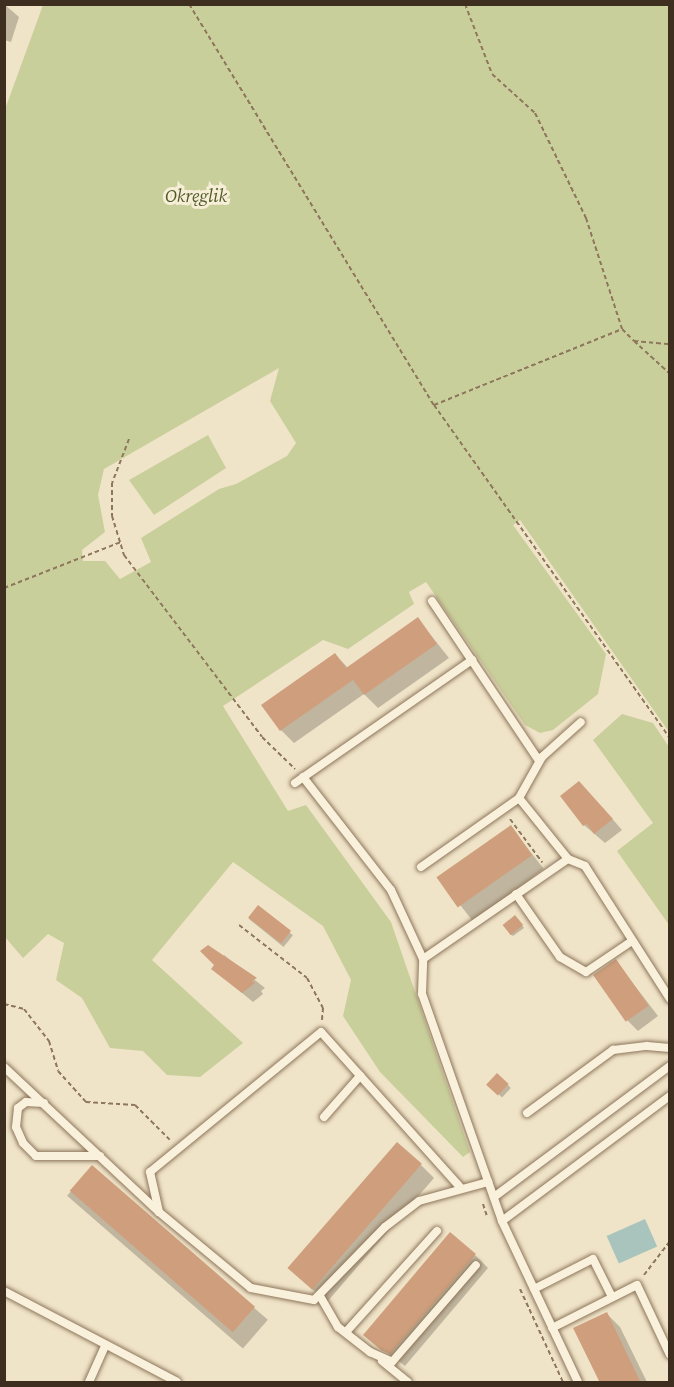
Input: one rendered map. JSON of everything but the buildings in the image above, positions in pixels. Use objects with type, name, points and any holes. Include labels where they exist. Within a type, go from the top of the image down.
[{"type":"lane","points":[[432,601],[540,761]]},
{"type":"lane","points":[[294,783],[472,660]]},
{"type":"lane","points":[[421,867],[519,798],[540,761],[581,722]]},
{"type":"lane","points":[[303,777],[391,890],[423,959],[422,994],[502,1221],[578,1383]]},
{"type":"lane","points":[[519,798],[568,859],[585,866],[669,999]]},
{"type":"lane","points":[[423,959],[568,859]]},
{"type":"lane","points":[[516,894],[560,957],[586,972],[632,941]]},
{"type":"lane","points":[[159,1212],[150,1172],[321,1032],[460,1187]]},
{"type":"lane","points":[[527,1113],[613,1050],[646,1046],[669,1048]]},
{"type":"lane","points":[[4,1066],[159,1212],[251,1288],[314,1300],[385,1227],[419,1201],[460,1187],[488,1182]]},
{"type":"lane","points":[[494,1197],[669,1066]]},
{"type":"lane","points":[[324,1117],[360,1076]]},
{"type":"lane","points":[[502,1221],[669,1096]]},
{"type":"lane","points":[[44,1104],[26,1102],[18,1108],[16,1127],[23,1143],[36,1156],[100,1156]]},
{"type":"lane","points":[[346,1332],[437,1231]]},
{"type":"lane","points":[[534,1289],[593,1259],[612,1297]]},
{"type":"lane","points":[[373,1353],[392,1362],[476,1265]]},
{"type":"lane","points":[[552,1328],[637,1285],[669,1355]]},
{"type":"lane","points":[[4,1291],[177,1383]]},
{"type":"lane","points":[[320,1296],[346,1332],[408,1383]]},
{"type":"lane","points":[[89,1383],[105,1346]]},
{"type":"path","points":[[189,4],[434,405],[669,738]]},
{"type":"path","points":[[465,4],[492,74],[535,113],[586,218],[622,329],[669,374]]},
{"type":"path","points":[[434,405],[622,329]]},
{"type":"path","points":[[634,341],[669,344]]},
{"type":"path","points":[[129,439],[112,483],[112,516],[124,555],[262,737],[303,777]]},
{"type":"path","points":[[4,588],[121,542]]},
{"type":"path","points":[[503,809],[549,872]]},
{"type":"path","points":[[239,925],[308,978],[324,1008],[321,1032]]},
{"type":"path","points":[[4,1004],[24,1009],[49,1041],[58,1071],[86,1102],[135,1105],[178,1148]]},
{"type":"path","points":[[637,1285],[669,1241]]},
{"type":"green space","name":"Okręglik","points":[[43,5],[669,5],[669,732],[520,520],[513,525],[606,654],[598,694],[553,730],[540,733],[525,725],[426,582],[409,592],[414,604],[348,649],[323,640],[223,706],[288,811],[306,805],[391,922],[470,1152],[463,1157],[380,1072],[343,1016],[351,980],[323,926],[233,862],[152,960],[243,1043],[200,1077],[167,1075],[143,1051],[110,1048],[82,998],[56,980],[64,943],[48,934],[23,958],[5,937],[4,112]],"holes":[[[279,368],[270,401],[296,443],[287,456],[236,484],[219,489],[141,538],[151,562],[120,579],[105,561],[83,561],[82,550],[105,532],[98,495],[104,469]]]},
{"type":"green space","points":[[208,435],[226,468],[154,515],[129,480]]},
{"type":"green space","points":[[622,714],[653,723],[669,747],[669,925],[617,851],[653,823],[593,740]]},
{"type":"water","points":[[645,1219],[657,1246],[619,1263],[607,1236]]}]
